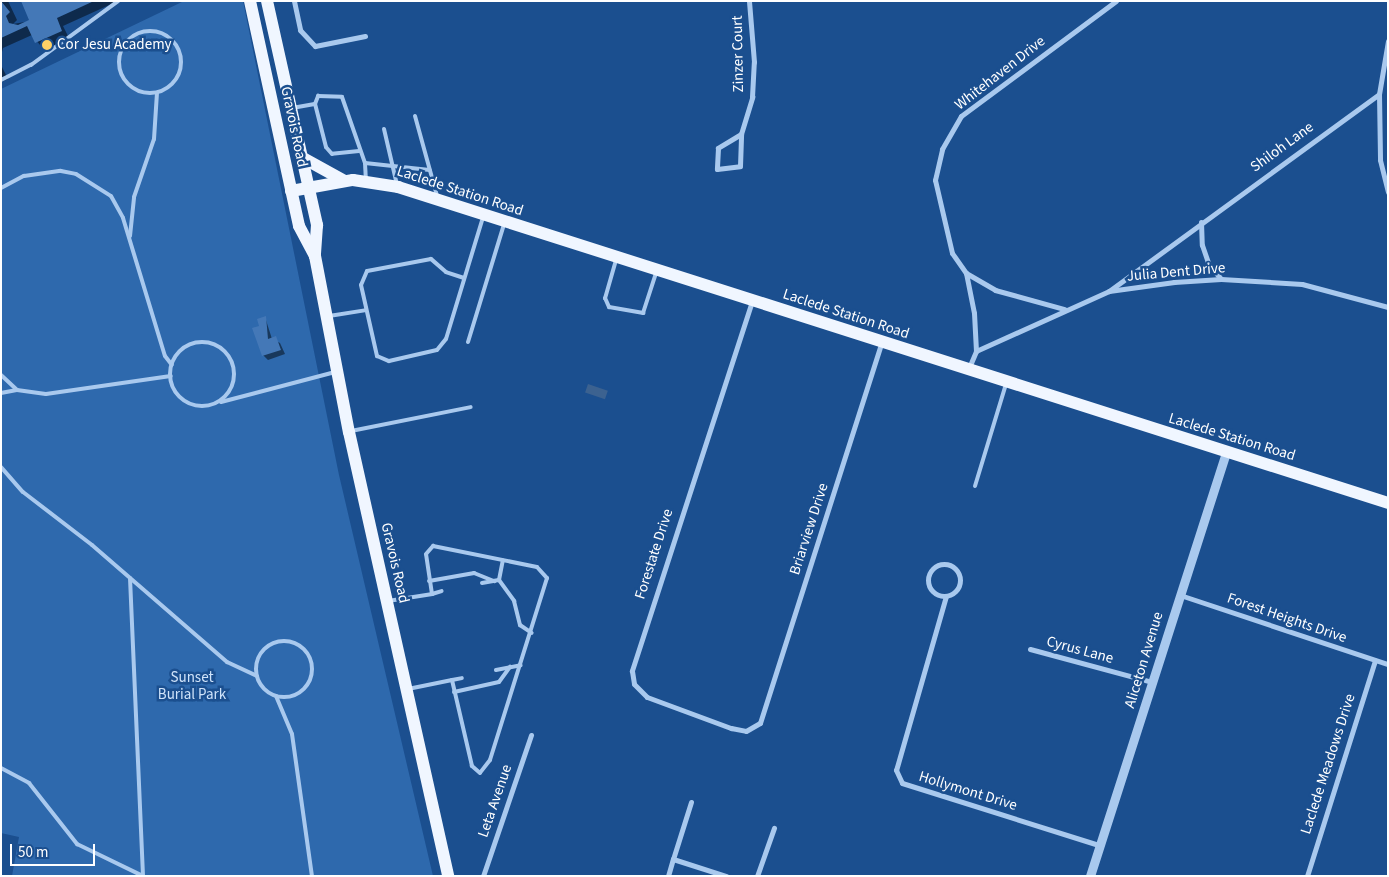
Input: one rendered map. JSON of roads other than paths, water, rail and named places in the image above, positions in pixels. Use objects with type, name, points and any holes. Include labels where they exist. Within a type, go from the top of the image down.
[{"type":"main road","name":"Gravois Road","points":[[250,1],[299,226],[315,256]]},
{"type":"main road","name":"Gravois Road","points":[[267,1],[317,225],[315,256],[349,432],[448,876]]},
{"type":"main road","points":[[303,158],[343,180]]},
{"type":"main road","name":"Laclede Station Road","points":[[291,191],[343,180],[366,180],[398,187],[1388,504]]},
{"type":"street","points":[[294,1],[300,30],[315,46],[365,36]]},
{"type":"street","name":"Zinzer Court","points":[[741,134],[718,148],[717,169],[740,166],[741,134],[752,98],[749,1]]},
{"type":"street","name":"Whitehaven Drive","points":[[1064,309],[995,290],[966,273],[952,252],[935,180],[942,149],[962,116],[1116,1]]},
{"type":"street","points":[[1388,41],[1379,94],[1380,160],[1388,192]]},
{"type":"street","name":"Shiloh Lane","points":[[1109,291],[1201,222],[1379,94]]},
{"type":"street","points":[[1201,222],[1208,265],[1221,279]]},
{"type":"street","name":"Whitehaven Drive","points":[[966,273],[976,351]]},
{"type":"street","name":"Julia Dent Drive","points":[[976,351],[1064,309],[1109,291],[1221,279],[1302,284],[1388,308]]},
{"type":"street","name":"Forestate Drive","points":[[752,301],[632,671],[634,684],[647,697],[731,728],[746,731],[760,723]]},
{"type":"street","name":"Briarview Drive","points":[[760,723],[882,342]]},
{"type":"street","points":[[968,370],[976,351]]},
{"type":"street","name":"Aliceton Avenue","points":[[1090,876],[1226,452]]},
{"type":"street","name":"Hollymont Drive","points":[[941,565],[951,566],[960,578],[955,592],[946,596],[936,594],[929,585],[929,575],[941,565]]},
{"type":"street","name":"Forest Heights Drive","points":[[1179,594],[1388,664]]},
{"type":"street","name":"Hollymont Drive","points":[[946,596],[896,770],[902,784],[1099,845]]},
{"type":"street","name":"Cyrus Lane","points":[[1030,649],[1152,682]]},
{"type":"street","name":"Laclede Meadows Drive","points":[[1307,876],[1375,660]]},
{"type":"street","name":"Leta Avenue","points":[[483,876],[531,735]]},
{"type":"street","points":[[668,876],[691,802]]},
{"type":"street","points":[[757,876],[774,828]]},
{"type":"street","points":[[673,859],[726,876]]},
{"type":"lane","points":[[1,80],[31,65],[118,1]]},
{"type":"lane","points":[[148,30],[168,36],[180,52],[174,82],[157,93],[128,85],[119,66],[123,46],[148,30]]},
{"type":"lane","points":[[129,238],[134,197],[154,138],[157,93]]},
{"type":"lane","points":[[359,151],[332,154],[326,147],[315,104],[318,96],[342,97],[359,151],[365,163],[366,180]]},
{"type":"lane","points":[[292,108],[315,104]]},
{"type":"lane","points":[[416,116],[438,201]]},
{"type":"lane","points":[[384,129],[398,187]]},
{"type":"lane","points":[[365,163],[393,168],[430,170]]},
{"type":"lane","points":[[1,188],[24,176],[47,171],[76,174],[111,196],[129,238],[165,356],[172,365]]},
{"type":"lane","points":[[464,278],[446,272],[431,259],[367,271],[362,285],[365,310],[378,356],[389,361],[437,350],[446,339],[483,215]]},
{"type":"lane","points":[[468,342],[505,222]]},
{"type":"lane","points":[[616,258],[604,298],[609,307],[643,313],[657,271]]},
{"type":"lane","points":[[327,317],[365,310]]},
{"type":"lane","points":[[217,403],[234,378],[223,350],[209,343],[193,343],[176,356],[172,365],[171,376],[186,402],[217,403],[337,372]]},
{"type":"lane","points":[[1,374],[17,390]]},
{"type":"lane","points":[[1,393],[17,390],[46,394],[171,376]]},
{"type":"lane","points":[[975,486],[1007,382]]},
{"type":"lane","points":[[349,432],[471,407]]},
{"type":"lane","points":[[1,467],[23,492],[130,578],[227,662],[257,676]]},
{"type":"lane","points":[[432,594],[426,554],[433,546],[537,567],[547,578],[532,633],[490,760],[480,773],[472,766],[452,680]]},
{"type":"lane","points":[[496,580],[503,560]]},
{"type":"lane","points":[[429,581],[474,573],[496,580],[514,601],[520,626],[532,633]]},
{"type":"lane","points":[[1,768],[29,783],[77,844],[143,876],[130,578]]},
{"type":"lane","points":[[482,583],[496,580]]},
{"type":"lane","points":[[387,602],[442,591]]},
{"type":"lane","points":[[276,696],[292,695],[310,678],[310,660],[300,647],[284,641],[268,646],[258,659],[257,676],[264,688],[276,696],[292,734],[312,876]]},
{"type":"lane","points":[[496,670],[521,665]]},
{"type":"lane","points":[[454,692],[499,682],[510,667]]},
{"type":"lane","points":[[406,690],[462,678]]},
{"type":"place","name":"Cor Jesu Academy","points":[[47,45]]},
{"type":"park label","name":"Sunset Burial Park","points":[[192,686]]}]
